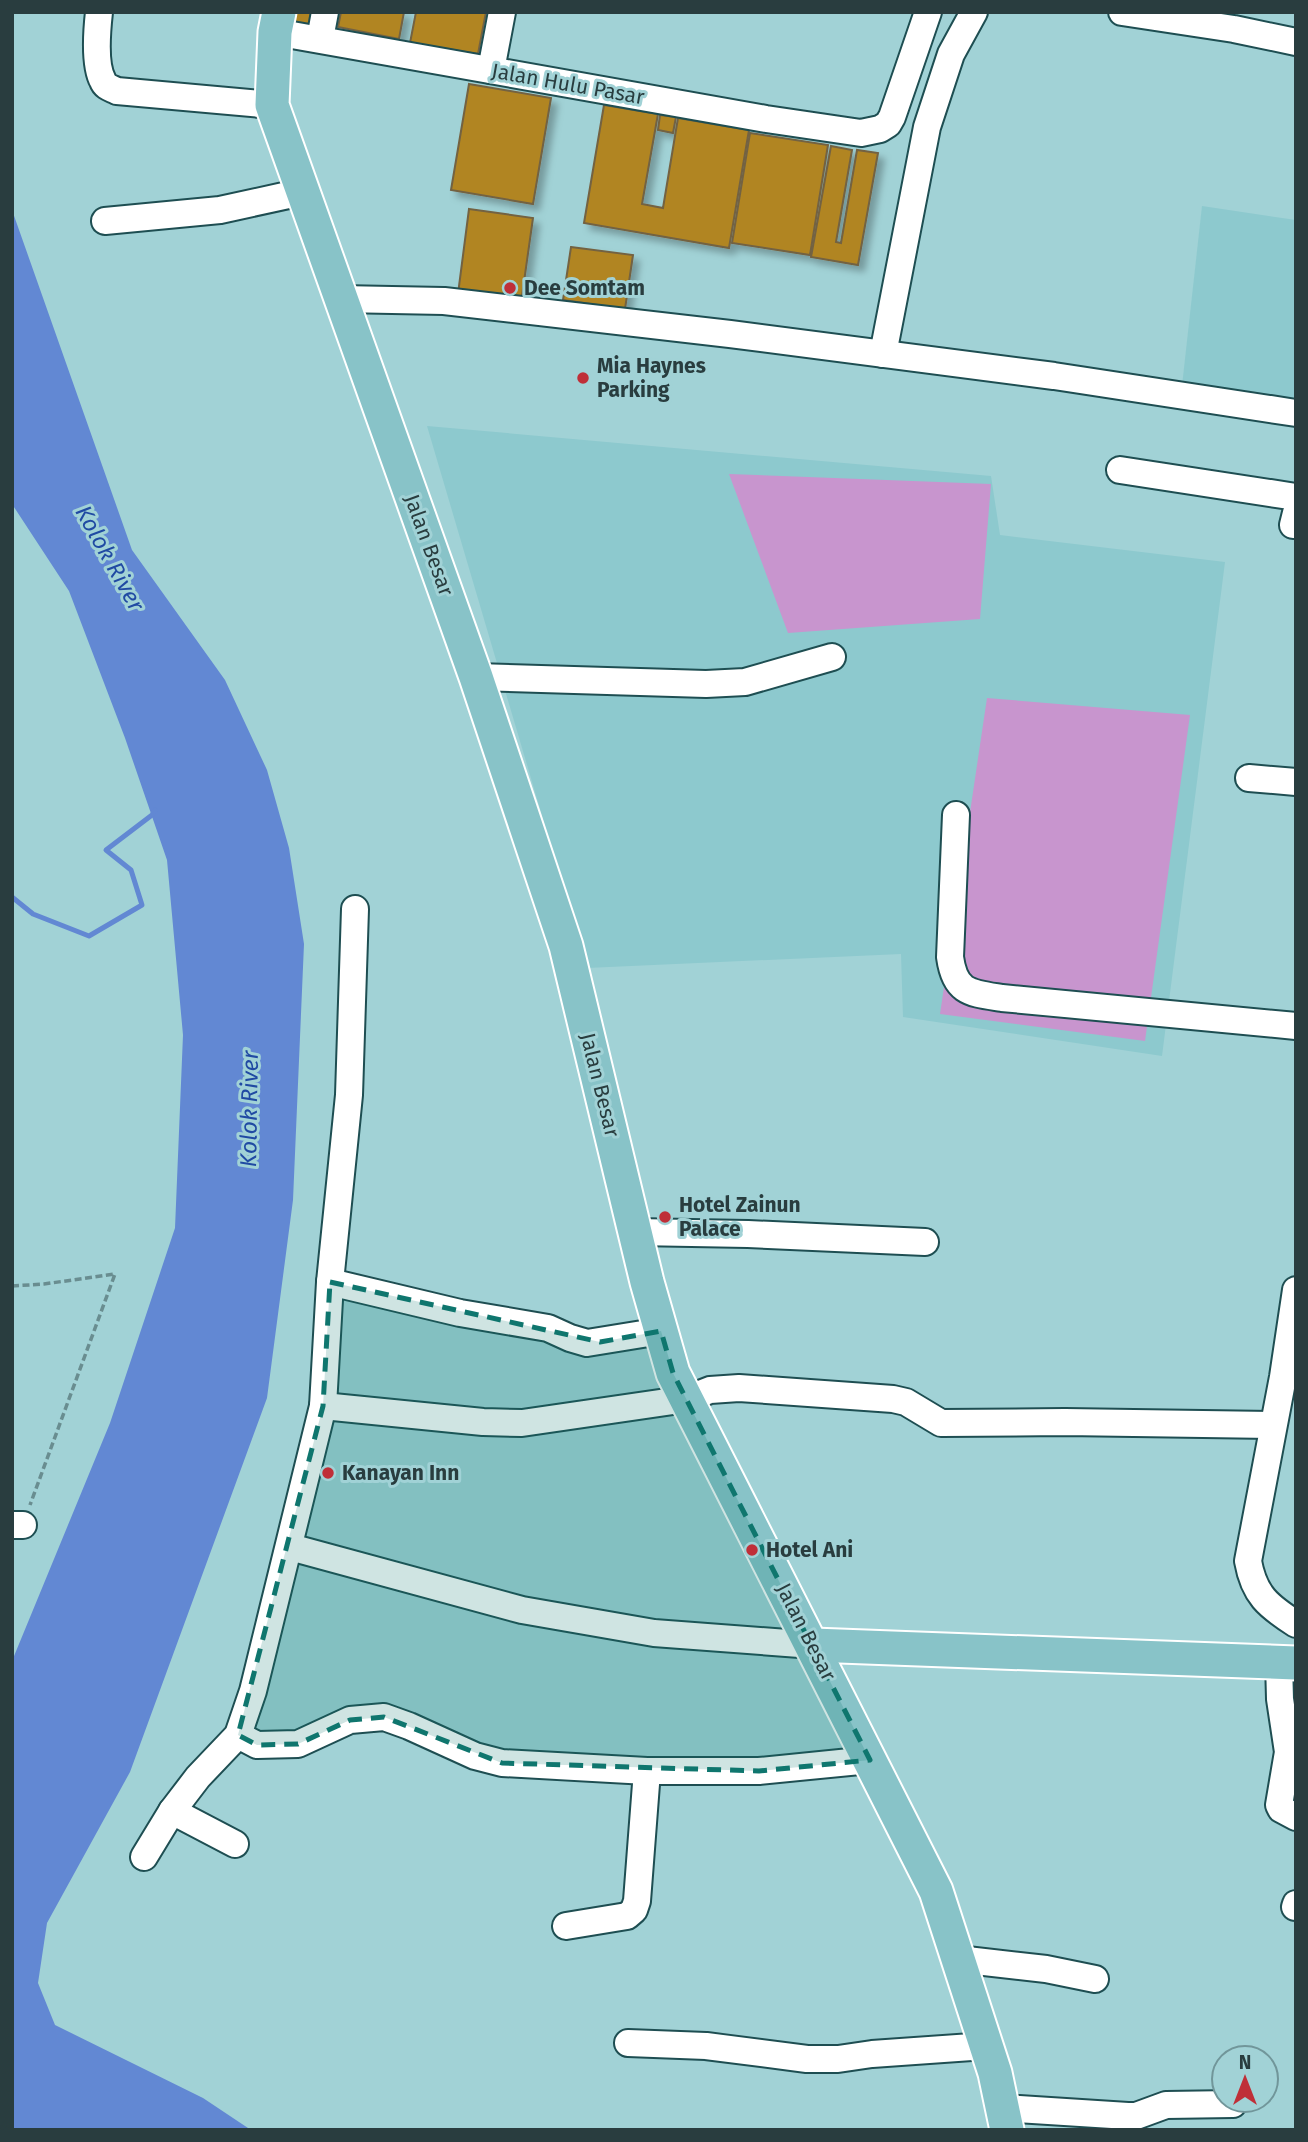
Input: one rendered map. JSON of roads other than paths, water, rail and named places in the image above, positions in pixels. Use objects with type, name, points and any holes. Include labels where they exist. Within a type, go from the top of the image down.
[{"type":"main road","name":"Jalan Besar","points":[[277,22],[272,105],[476,677],[566,946],[635,1232],[673,1373],[936,1891],[986,2046],[1005,2119]]},
{"type":"main road","points":[[813,1645],[1287,1663]]},
{"type":"street","points":[[99,12],[97,31],[100,72],[107,87],[272,105]]},
{"type":"street","points":[[320,39],[325,12]]},
{"type":"street","points":[[491,70],[502,12]]},
{"type":"street","name":"Jalan Hulu Pasar","points":[[277,22],[320,39],[766,119],[861,132],[880,129],[888,124],[892,117],[928,12]]},
{"type":"street","points":[[883,354],[927,127],[951,54],[974,12]]},
{"type":"street","points":[[1122,12],[1236,21],[1296,42]]},
{"type":"street","points":[[105,220],[219,210],[302,192]]},
{"type":"street","points":[[340,299],[444,301],[1054,376],[1296,413]]},
{"type":"street","points":[[1120,470],[1296,498]]},
{"type":"street","points":[[476,677],[706,684],[744,682],[832,657]]},
{"type":"street","points":[[1249,778],[1296,782]]},
{"type":"street","points":[[956,815],[950,957],[954,977],[961,987],[973,993],[1002,998],[1296,1026]]},
{"type":"street","points":[[145,1857],[172,1811],[198,1777],[238,1735],[253,1691],[323,1406],[330,1282],[349,1095],[355,909]]},
{"type":"street","points":[[635,1232],[925,1242]]},
{"type":"street","points":[[330,1282],[460,1312],[548,1328],[587,1343],[661,1331]]},
{"type":"street","points":[[1296,1290],[1289,1378],[1272,1425],[1248,1561],[1251,1579],[1258,1594],[1275,1611],[1296,1624]]},
{"type":"street","points":[[323,1406],[483,1422],[522,1423],[687,1399],[710,1390],[739,1388],[893,1399],[906,1402],[942,1423],[1272,1425]]},
{"type":"street","points":[[290,1547],[522,1610],[654,1633],[813,1645]]},
{"type":"street","points":[[1287,1663],[1280,1699],[1288,1752],[1279,1805],[1282,1810],[1296,1817]]},
{"type":"street","points":[[238,1735],[257,1745],[298,1744],[350,1720],[384,1717],[475,1756],[502,1763],[647,1771],[759,1771],[870,1760]]},
{"type":"street","points":[[566,1926],[627,1916],[634,1910],[637,1901],[647,1771]]},
{"type":"street","points":[[172,1811],[235,1844]]},
{"type":"street","points":[[958,1959],[1046,1969],[1095,1979]]},
{"type":"street","points":[[628,2043],[706,2046],[807,2059],[838,2059],[986,2046]]},
{"type":"street","points":[[1005,2119],[1136,2116],[1166,2105],[1210,2104]]},
{"type":"water","name":"Kolok River","points":[[12,210],[132,550],[225,680],[267,770],[289,848],[304,944],[293,1200],[267,1398],[130,1772],[47,1923],[38,1983],[55,2025],[203,2098],[251,2130],[12,2130],[12,1661],[110,1423],[175,1228],[183,1035],[167,860],[125,738],[69,591],[12,504]]},
{"type":"waterway","points":[[12,897],[33,914],[89,936],[142,905],[131,870],[106,850],[155,810]]},
{"type":"place","name":"Dee Somtam","points":[[510,288]]},
{"type":"place","name":"Mia Haynes Parking","points":[[583,378]]},
{"type":"place","name":"Hotel Zainun Palace","points":[[665,1217]]},
{"type":"place","name":"Kanayan Inn","points":[[328,1473]]},
{"type":"place","name":"Hotel Ani","points":[[752,1550]]}]
